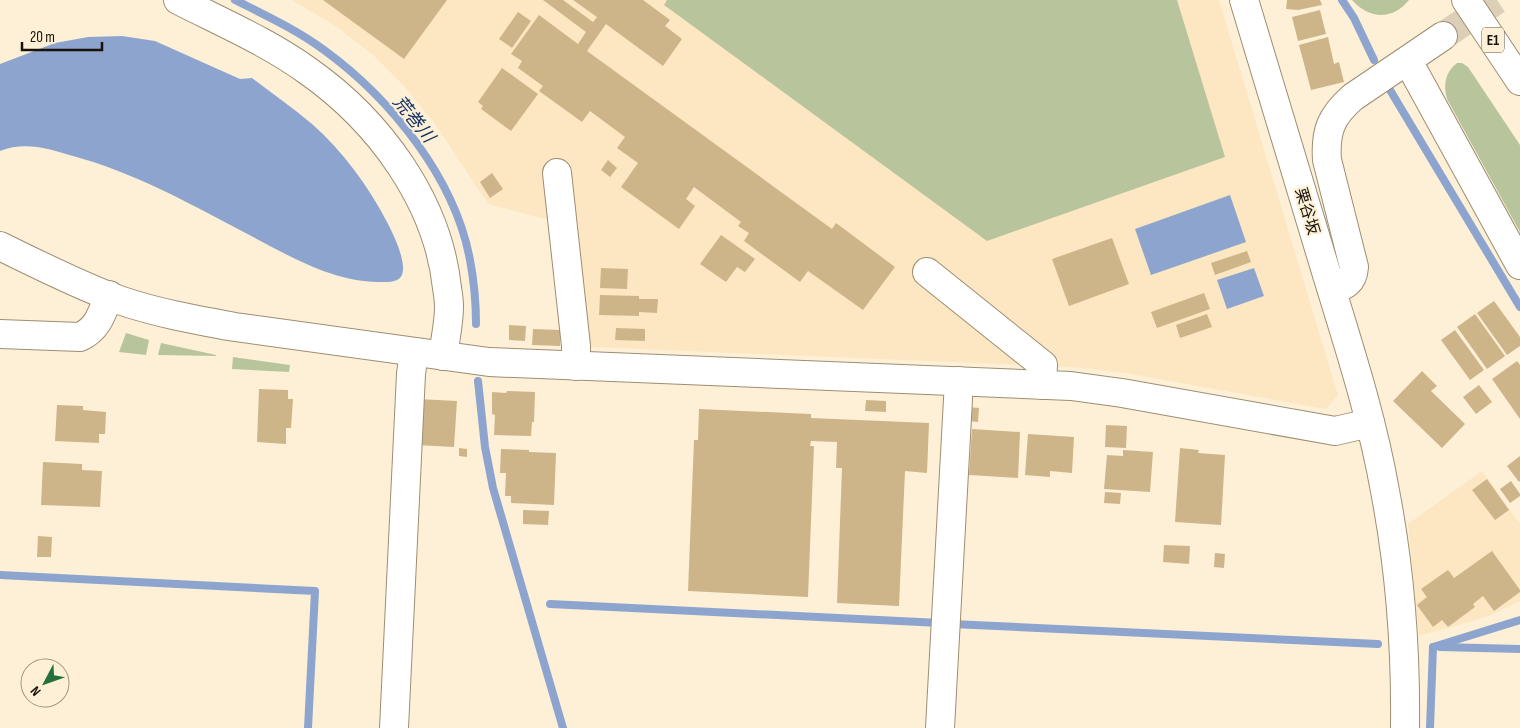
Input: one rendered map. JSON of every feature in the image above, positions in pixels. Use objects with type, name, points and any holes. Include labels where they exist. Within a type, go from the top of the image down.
[{"type":"main road","points":[[178,0],[274,49],[308,70],[338,94],[366,121],[391,152],[412,185],[432,223],[445,264],[449,307],[443,356]]},
{"type":"main road","name":"栗谷坂","points":[[1244,0],[1332,290],[1370,423],[1385,491],[1397,570],[1403,640],[1405,728]]},
{"type":"main road","name":"E1","points":[[1466,0],[1520,81]]},
{"type":"main road","points":[[1332,290],[1349,282],[1354,275],[1354,267],[1327,160],[1326,142],[1330,124],[1340,109],[1353,97],[1443,36]]},
{"type":"main road","points":[[1408,61],[1520,265]]},
{"type":"main road","points":[[557,173],[576,346],[576,366]]},
{"type":"main road","points":[[0,246],[81,285],[156,311],[195,320],[489,362],[1080,387],[1335,431],[1370,423]]},
{"type":"main road","points":[[927,272],[1043,364],[1042,385]]},
{"type":"main road","points":[[0,334],[80,337],[88,334],[95,328],[108,295]]},
{"type":"main road","points":[[394,728],[410,374],[414,352]]},
{"type":"main road","points":[[940,728],[959,381]]},
{"type":"shaded area","points":[[292,0],[1219,0],[1338,395],[1326,409],[1125,373],[1073,367],[568,346],[554,221],[488,204],[433,121],[405,87],[373,55],[337,27]]},
{"type":"shaded area","points":[[1482,471],[1520,524],[1520,601],[1489,616],[1419,636],[1408,524]]},
{"type":"green space","points":[[667,0],[1177,0],[1225,157],[987,241],[664,5]]},
{"type":"green space","points":[[1352,0],[1409,0],[1395,12],[1380,15],[1366,11]]},
{"type":"green space","points":[[1457,63],[1462,63],[1468,67],[1520,145],[1520,232],[1447,99],[1446,79],[1450,70]]},
{"type":"green space","points":[[126,333],[149,340],[146,355],[119,352]]},
{"type":"green space","points":[[161,343],[216,355],[216,356],[158,355]]},
{"type":"green space","points":[[233,357],[290,365],[289,372],[232,369]]},
{"type":"water","points":[[122,36],[155,41],[240,79],[252,78],[312,124],[344,157],[380,209],[400,250],[403,273],[400,278],[395,281],[378,282],[341,277],[323,271],[289,256],[158,188],[95,163],[37,147],[28,146],[0,151],[0,64],[55,43],[88,37]]},
{"type":"water","points":[[1230,195],[1246,242],[1151,275],[1135,229]]},
{"type":"water","points":[[1254,268],[1264,296],[1227,309],[1217,280]]},
{"type":"building","points":[[323,0],[447,0],[404,59]]},
{"type":"building","points":[[543,0],[563,0],[593,22],[597,17],[573,0],[643,0],[670,20],[665,26],[682,39],[663,66],[606,24],[587,51],[832,229],[836,223],[895,267],[863,310],[808,271],[800,282],[744,241],[749,233],[738,226],[741,222],[694,187],[686,199],[695,206],[679,229],[621,187],[638,163],[617,148],[625,137],[590,111],[582,122],[539,91],[543,86],[518,68],[522,61],[511,54],[539,15],[578,44],[586,32]]},
{"type":"building","points":[[1287,0],[1320,0],[1322,5],[1298,10],[1286,9]]},
{"type":"building","points":[[1320,10],[1326,34],[1298,41],[1292,17]]},
{"type":"building","points":[[518,12],[531,21],[512,48],[499,39]]},
{"type":"building","points":[[1328,37],[1334,64],[1339,62],[1344,82],[1311,90],[1299,45]]},
{"type":"building","points":[[502,68],[538,94],[511,131],[481,109],[483,106],[478,102]]},
{"type":"building","points":[[608,160],[617,168],[610,177],[601,170]]},
{"type":"building","points":[[492,173],[503,189],[490,198],[480,182]]},
{"type":"building","points":[[721,235],[755,259],[745,272],[737,267],[726,282],[700,264]]},
{"type":"building","points":[[1112,238],[1129,284],[1069,306],[1052,259]]},
{"type":"building","points":[[1247,251],[1251,262],[1215,275],[1211,263]]},
{"type":"building","points":[[601,268],[628,269],[627,289],[600,288]]},
{"type":"building","points":[[1204,293],[1210,309],[1157,328],[1151,312]]},
{"type":"building","points":[[600,295],[639,296],[639,299],[658,299],[657,313],[639,312],[639,316],[599,315]]},
{"type":"building","points":[[1494,301],[1520,337],[1520,346],[1507,355],[1477,313]]},
{"type":"building","points":[[1207,314],[1212,327],[1180,338],[1176,325]]},
{"type":"building","points":[[1475,314],[1505,356],[1487,369],[1457,327]]},
{"type":"building","points":[[509,325],[526,326],[525,341],[509,340]]},
{"type":"building","points":[[616,328],[645,329],[645,341],[615,340]]},
{"type":"building","points":[[533,329],[560,330],[560,346],[532,345]]},
{"type":"building","points":[[1455,330],[1484,370],[1470,380],[1441,340]]},
{"type":"building","points":[[1517,361],[1520,365],[1520,419],[1492,379]]},
{"type":"building","points":[[1422,371],[1437,386],[1431,391],[1465,424],[1442,448],[1393,401]]},
{"type":"building","points":[[1479,385],[1492,402],[1476,414],[1463,397]]},
{"type":"building","points":[[259,389],[288,390],[288,399],[293,399],[291,428],[286,428],[286,444],[257,442]]},
{"type":"building","points":[[507,391],[535,392],[534,422],[532,422],[531,436],[494,435],[495,415],[492,414],[492,392],[506,393]]},
{"type":"building","points":[[418,399],[457,401],[454,447],[416,445]]},
{"type":"building","points":[[866,400],[886,401],[886,412],[865,411]]},
{"type":"building","points":[[57,405],[83,406],[83,410],[106,412],[105,434],[99,434],[99,443],[55,441]]},
{"type":"building","points":[[969,407],[979,408],[978,422],[969,421]]},
{"type":"building","points":[[699,409],[811,414],[811,418],[929,423],[927,473],[905,471],[899,606],[837,603],[842,468],[836,468],[837,442],[811,441],[810,446],[814,446],[808,597],[688,591],[694,440],[698,440]]},
{"type":"building","points":[[1106,425],[1127,426],[1126,448],[1105,447]]},
{"type":"building","points":[[972,429],[1020,432],[1018,478],[969,475]]},
{"type":"building","points":[[1028,434],[1074,437],[1072,473],[1050,471],[1050,477],[1025,475]]},
{"type":"building","points":[[459,448],[467,449],[467,457],[459,456]]},
{"type":"building","points":[[1180,448],[1199,450],[1198,453],[1225,455],[1221,525],[1175,522]]},
{"type":"building","points":[[501,449],[556,453],[554,505],[511,503],[511,496],[505,496],[506,473],[500,473]]},
{"type":"building","points":[[1123,450],[1153,452],[1150,492],[1104,489],[1107,455],[1123,456]]},
{"type":"building","points":[[1520,456],[1520,481],[1519,482],[1507,466]]},
{"type":"building","points":[[43,462],[82,464],[82,470],[102,471],[100,507],[41,505]]},
{"type":"building","points":[[1487,479],[1509,510],[1495,520],[1472,490]]},
{"type":"building","points":[[1511,481],[1520,496],[1510,503],[1500,489]]},
{"type":"building","points":[[1105,492],[1121,493],[1120,504],[1104,503]]},
{"type":"building","points":[[523,510],[549,511],[548,525],[523,524]]},
{"type":"building","points":[[38,536],[52,537],[51,557],[37,557]]},
{"type":"building","points":[[1164,545],[1190,546],[1189,564],[1163,562]]},
{"type":"building","points":[[1492,551],[1520,592],[1494,611],[1483,596],[1473,604],[1475,607],[1448,627],[1442,620],[1433,627],[1417,605],[1427,597],[1421,589],[1448,570],[1454,578]]},
{"type":"building","points":[[1215,553],[1225,554],[1224,568],[1214,567]]},
{"type":"waterway","name":"荒巻川","points":[[235,0],[292,29],[349,69],[373,92],[416,142],[435,170],[450,199],[462,229],[473,276],[476,324]]},
{"type":"waterway","points":[[1342,0],[1354,18],[1374,60]]},
{"type":"waterway","points":[[1390,90],[1520,307]]},
{"type":"waterway","points":[[478,381],[485,447],[493,488],[563,728]]},
{"type":"waterway","points":[[0,575],[315,591],[308,728]]},
{"type":"waterway","points":[[550,604],[940,623]]},
{"type":"waterway","points":[[1433,647],[1520,620]]},
{"type":"waterway","points":[[952,624],[1378,644]]},
{"type":"waterway","points":[[1430,728],[1433,647]]},
{"type":"waterway","points":[[1440,647],[1520,649]]},
{"type":"tunnel","points":[[1443,36],[1497,0]]}]
